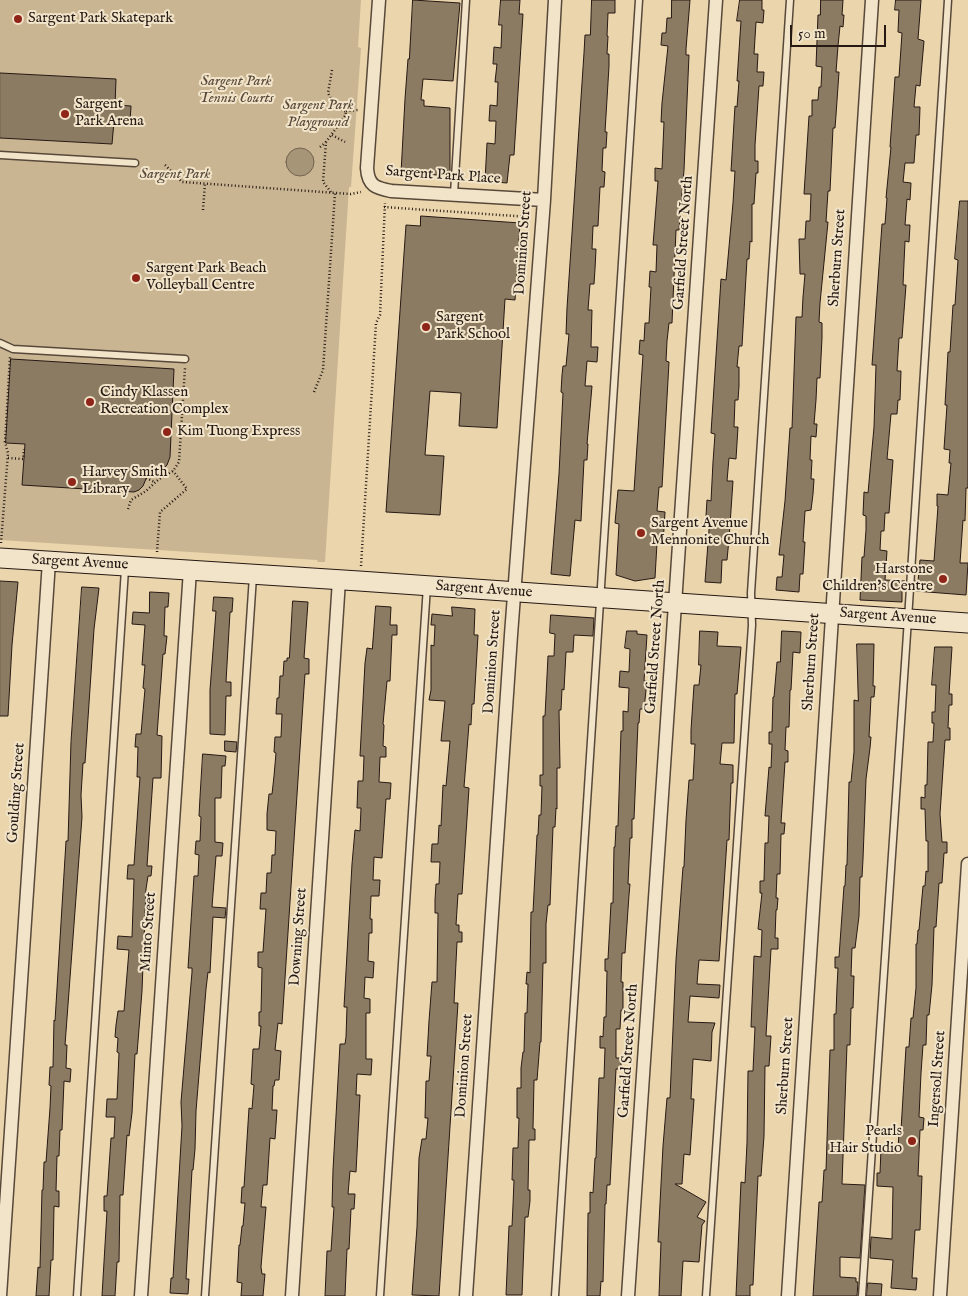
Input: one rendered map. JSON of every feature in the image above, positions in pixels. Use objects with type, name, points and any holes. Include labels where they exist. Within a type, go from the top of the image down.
[{"type":"main road","name":"Sargent Avenue","points":[[1,550],[49,562],[968,622]]},
{"type":"street","name":"Sargent Park Place","points":[[379,0],[367,168],[371,183],[379,189],[391,191],[544,200]]},
{"type":"street","name":"Dominion Street","points":[[466,1296],[544,200],[555,0]]},
{"type":"street","name":"Garfield Street North","points":[[628,1296],[716,0]]},
{"type":"street","name":"Sherburn Street","points":[[788,1296],[872,0]]},
{"type":"street","name":"Goulding Street","points":[[0,1296],[49,562]]},
{"type":"street","name":"Minto Street","points":[[141,1296],[190,570]]},
{"type":"street","name":"Downing Street","points":[[292,1296],[339,580]]},
{"type":"street","name":"Ingersoll Street","points":[[940,1296],[968,864]]},
{"type":"lane","points":[[454,194],[466,0]]},
{"type":"lane","points":[[555,1296],[639,0]]},
{"type":"lane","points":[[706,1296],[750,645],[790,0]]},
{"type":"lane","points":[[862,1296],[948,0]]},
{"type":"lane","points":[[0,155],[135,163]]},
{"type":"lane","points":[[0,343],[10,348],[185,359]]},
{"type":"lane","points":[[77,1296],[125,566]]},
{"type":"lane","points":[[205,1296],[254,575]]},
{"type":"lane","points":[[380,1296],[427,586]]},
{"type":"path","points":[[332,70],[328,93],[336,108],[346,111],[358,110]]},
{"type":"path","points":[[320,147],[332,135],[346,111]]},
{"type":"path","points":[[332,135],[345,142]]},
{"type":"path","points":[[314,392],[323,370],[333,192],[323,182],[326,142]]},
{"type":"path","points":[[165,165],[182,182],[351,194],[361,192]]},
{"type":"path","points":[[204,210],[205,183]]},
{"type":"path","points":[[360,567],[376,323],[380,315],[384,207],[542,218]]},
{"type":"path","points":[[1,550],[8,458],[5,442],[10,348]]},
{"type":"path","points":[[128,509],[131,500],[173,471],[179,462],[185,359]]},
{"type":"path","points":[[8,458],[23,459],[24,449]]},
{"type":"path","points":[[157,552],[160,512],[187,489],[173,471]]},
{"type":"path","points":[[146,478],[155,482]]},
{"type":"green space","name":"Sargent Park","points":[[0,0],[361,0],[358,47],[361,48],[351,187],[349,187],[325,562],[0,540]]},
{"type":"shaded area","points":[[300,148],[310,152],[314,162],[310,172],[300,176],[290,172],[286,162],[290,152]]},
{"type":"building","points":[[413,0],[460,3],[453,81],[423,79],[421,100],[424,100],[424,106],[450,108],[450,171],[438,171],[438,175],[401,173]]},
{"type":"building","points":[[501,0],[520,0],[519,14],[523,14],[514,155],[510,155],[507,183],[485,181],[487,143],[495,144],[496,121],[489,121],[490,105],[497,106],[498,82],[495,82],[497,64],[493,64],[494,47],[501,48],[502,25],[499,25]]},
{"type":"building","points":[[592,0],[615,0],[615,13],[608,13],[607,54],[609,54],[609,66],[605,132],[607,132],[606,148],[603,148],[602,171],[605,172],[604,187],[600,187],[598,226],[593,226],[592,249],[596,249],[595,269],[594,284],[590,284],[588,310],[592,310],[591,347],[598,347],[597,362],[587,361],[585,386],[592,386],[587,460],[584,460],[581,521],[575,520],[570,576],[551,574],[559,474],[563,393],[561,392],[562,375],[563,366],[566,366],[569,334],[566,334],[567,308],[585,35],[590,35]]},
{"type":"building","points":[[672,0],[690,0],[686,49],[686,55],[689,55],[684,170],[679,230],[676,230],[672,323],[669,323],[667,341],[666,361],[669,362],[662,487],[659,487],[657,511],[665,512],[663,544],[657,543],[655,578],[635,581],[616,575],[619,524],[615,523],[618,490],[634,491],[643,355],[639,354],[640,340],[644,341],[645,323],[649,323],[650,271],[656,272],[657,245],[653,245],[658,181],[655,181],[655,168],[662,169],[664,122],[661,122],[668,46],[661,45],[662,33],[666,33],[667,18],[671,18]]},
{"type":"building","points":[[740,0],[762,0],[762,10],[764,10],[763,23],[756,22],[754,54],[758,54],[757,72],[764,72],[763,86],[759,86],[755,145],[755,161],[758,161],[758,173],[756,173],[754,204],[752,204],[752,242],[750,241],[749,259],[747,259],[742,346],[739,346],[737,367],[739,367],[739,386],[738,400],[735,400],[734,427],[738,427],[736,459],[729,458],[727,481],[733,481],[727,560],[722,560],[721,583],[705,582],[710,517],[706,516],[707,500],[711,501],[715,434],[711,433],[721,279],[726,280],[733,203],[735,171],[731,171],[735,106],[737,107],[739,81],[737,81],[741,21],[737,21]]},
{"type":"building","points":[[821,0],[843,0],[842,15],[844,15],[843,27],[840,26],[838,46],[836,72],[839,72],[836,115],[835,128],[833,128],[830,191],[828,191],[826,222],[828,222],[820,303],[819,322],[822,323],[822,338],[820,378],[817,378],[814,424],[817,424],[816,437],[811,436],[810,460],[812,460],[811,479],[814,479],[813,494],[811,510],[805,511],[803,574],[800,574],[799,592],[776,590],[777,577],[782,577],[784,555],[779,555],[790,428],[792,428],[796,317],[802,317],[805,274],[800,274],[799,239],[805,239],[806,221],[810,221],[811,194],[804,194],[809,116],[812,116],[812,100],[818,100],[819,87],[821,87],[822,67],[816,66],[818,15],[820,15]]},
{"type":"building","points":[[896,0],[921,0],[918,39],[924,41],[920,86],[916,85],[914,107],[920,107],[919,135],[916,135],[914,163],[905,163],[903,182],[911,183],[910,200],[907,199],[905,225],[910,225],[909,242],[905,241],[903,285],[906,285],[902,338],[899,338],[897,371],[901,371],[900,400],[898,400],[897,414],[891,414],[887,459],[893,460],[889,513],[885,513],[884,531],[881,531],[880,550],[887,551],[885,580],[905,581],[905,591],[902,591],[902,602],[860,600],[862,557],[864,557],[866,530],[866,516],[863,515],[864,492],[868,493],[874,427],[876,365],[872,365],[882,224],[885,224],[895,77],[899,77],[902,33],[898,32],[899,10],[895,10]]},
{"type":"building","name":"Sargent Park Arena","points":[[0,73],[116,79],[115,105],[131,106],[130,122],[114,121],[112,144],[0,138]]},
{"type":"building","points":[[960,201],[968,201],[968,488],[966,488],[965,521],[963,520],[960,563],[968,563],[966,595],[915,591],[915,581],[918,581],[920,560],[934,561],[938,506],[937,494],[948,495],[951,463],[949,463],[950,450],[944,449],[947,405],[945,405],[948,352],[950,352],[953,305],[955,305],[958,260],[955,259]]},
{"type":"building","points":[[421,216],[520,223],[515,300],[505,299],[497,428],[459,426],[461,393],[430,391],[425,455],[444,456],[440,515],[386,512],[406,225],[420,226]]},
{"type":"building","name":"Cindy Klassen Recreation Complex","points":[[11,359],[174,369],[170,457],[167,465],[160,472],[148,474],[143,486],[134,492],[22,485],[25,444],[6,443]]},
{"type":"building","points":[[0,581],[18,582],[8,716],[0,716]]},
{"type":"building","points":[[82,587],[99,588],[94,629],[85,763],[83,763],[82,817],[65,1045],[67,1045],[66,1068],[71,1069],[70,1082],[64,1081],[62,1130],[60,1130],[59,1156],[57,1156],[56,1191],[59,1191],[59,1207],[54,1206],[53,1260],[51,1260],[49,1296],[36,1296],[38,1267],[40,1268],[44,1162],[46,1162],[50,1108],[50,1067],[53,1067],[54,1020],[66,841],[68,841],[71,742]]},
{"type":"building","points":[[150,592],[169,593],[168,607],[165,607],[164,636],[167,636],[165,654],[163,654],[157,735],[162,736],[161,778],[153,778],[147,866],[152,866],[151,876],[148,876],[146,889],[142,991],[137,1054],[135,1054],[132,1113],[129,1136],[127,1135],[123,1195],[120,1195],[119,1262],[117,1262],[115,1296],[102,1296],[107,1211],[104,1211],[104,1196],[107,1196],[111,1138],[114,1138],[115,1117],[106,1117],[107,1099],[117,1099],[119,1053],[117,1052],[118,1038],[115,1037],[118,1011],[124,1011],[129,950],[117,949],[118,936],[132,937],[134,879],[127,879],[128,865],[134,865],[140,777],[137,777],[138,747],[135,747],[136,734],[141,734],[145,689],[143,688],[145,665],[142,665],[145,625],[132,624],[133,612],[149,613]]},
{"type":"building","points":[[214,597],[233,598],[232,612],[230,612],[226,682],[231,682],[231,696],[226,696],[225,735],[210,734],[210,690],[216,611],[213,611]]},
{"type":"building","points":[[293,601],[308,602],[304,658],[309,659],[309,674],[305,674],[282,1024],[278,1023],[275,1050],[281,1051],[279,1080],[275,1080],[273,1086],[272,1110],[277,1110],[275,1139],[270,1138],[267,1185],[263,1185],[261,1207],[266,1207],[261,1267],[262,1274],[265,1274],[263,1296],[241,1296],[242,1283],[237,1282],[239,1245],[245,1203],[241,1203],[242,1187],[244,1187],[249,1108],[252,1109],[254,1085],[251,1084],[253,1049],[259,1049],[261,1026],[259,1026],[259,1012],[261,1012],[262,968],[258,967],[258,952],[263,952],[266,909],[260,909],[261,893],[266,893],[267,873],[271,873],[272,855],[275,855],[276,831],[267,830],[267,814],[269,794],[272,794],[274,776],[275,737],[281,737],[282,714],[276,714],[277,698],[279,698],[280,676],[283,676],[284,661],[287,661],[287,658],[289,658]]},
{"type":"building","points":[[376,606],[391,607],[390,625],[397,625],[397,635],[392,635],[390,681],[387,681],[383,724],[383,746],[386,747],[386,757],[380,757],[379,782],[391,783],[390,799],[386,799],[382,858],[374,857],[373,880],[380,880],[379,896],[371,896],[370,919],[372,919],[372,933],[369,933],[368,961],[374,962],[373,978],[365,977],[364,998],[370,999],[370,1013],[366,1013],[366,1059],[372,1059],[371,1075],[357,1074],[356,1095],[360,1095],[356,1172],[350,1171],[348,1194],[355,1194],[354,1209],[351,1209],[349,1249],[347,1249],[345,1296],[325,1296],[327,1251],[331,1251],[334,1207],[332,1207],[333,1170],[340,1044],[345,1044],[346,1037],[347,1007],[344,1007],[352,864],[355,830],[360,831],[361,808],[357,808],[358,781],[363,781],[364,756],[360,756],[365,663],[367,648],[372,649]]},
{"type":"building","points":[[452,607],[475,609],[474,635],[478,635],[474,704],[472,704],[471,725],[469,724],[464,787],[469,788],[462,894],[458,894],[456,925],[459,925],[459,932],[462,932],[462,942],[457,942],[454,1003],[458,1003],[439,1296],[412,1295],[417,1227],[419,1158],[422,1139],[426,1139],[428,1118],[425,1118],[426,1081],[429,1081],[431,1056],[427,1056],[432,982],[437,982],[438,913],[435,913],[435,900],[436,884],[439,884],[440,862],[431,862],[432,844],[438,844],[443,785],[446,786],[450,741],[441,741],[445,701],[429,700],[431,690],[431,645],[434,646],[435,625],[431,625],[432,614],[452,616]]},
{"type":"building","points":[[551,615],[594,618],[593,636],[574,635],[573,652],[566,652],[564,690],[562,689],[561,710],[559,710],[560,768],[557,768],[557,809],[555,827],[553,827],[550,905],[548,905],[546,924],[546,963],[543,963],[541,1042],[537,1080],[534,1080],[533,1129],[535,1129],[535,1140],[529,1140],[528,1190],[530,1190],[530,1201],[528,1217],[525,1217],[522,1295],[506,1295],[509,1226],[512,1226],[513,1148],[518,1148],[517,1088],[521,1088],[525,1013],[527,1013],[527,972],[530,973],[531,912],[533,912],[539,815],[541,815],[542,786],[540,786],[540,775],[543,775],[543,716],[545,716],[548,656],[554,656],[555,634],[550,633]]},
{"type":"building","points":[[627,631],[637,631],[637,634],[647,635],[644,681],[647,681],[644,709],[640,709],[638,723],[634,819],[632,819],[632,838],[630,838],[628,884],[630,884],[625,953],[622,953],[621,982],[623,982],[623,1010],[621,1010],[620,1029],[616,1029],[616,1058],[621,1058],[621,1069],[616,1069],[610,1185],[607,1185],[605,1204],[603,1282],[601,1281],[600,1296],[587,1296],[588,1213],[590,1213],[590,1192],[593,1193],[596,1158],[599,1078],[604,1078],[605,1048],[600,1048],[600,1036],[603,1037],[604,1017],[606,1017],[607,971],[605,971],[605,959],[608,959],[611,903],[613,903],[614,847],[616,826],[618,826],[621,731],[623,731],[623,711],[628,712],[629,688],[619,687],[620,671],[629,672],[630,649],[625,648]]},
{"type":"building","points":[[700,631],[718,632],[717,646],[741,647],[737,694],[735,694],[734,743],[722,743],[720,764],[733,765],[733,783],[731,783],[729,840],[727,840],[719,961],[699,960],[697,984],[720,985],[719,998],[690,996],[688,1022],[715,1023],[712,1032],[711,1061],[693,1059],[691,1099],[694,1099],[690,1155],[684,1154],[682,1184],[675,1184],[706,1202],[697,1217],[705,1221],[702,1225],[699,1262],[683,1261],[681,1296],[659,1296],[661,1242],[658,1242],[663,1146],[667,1098],[670,1098],[676,960],[689,780],[693,780],[695,744],[691,744],[691,730],[694,685],[699,685],[701,665],[699,665]]},
{"type":"building","points":[[782,631],[801,632],[800,653],[793,652],[789,727],[786,727],[785,750],[788,751],[788,762],[785,762],[781,823],[785,823],[784,834],[781,834],[780,874],[777,874],[776,898],[778,898],[775,938],[778,938],[778,949],[771,949],[766,1036],[771,1036],[769,1066],[765,1066],[764,1136],[761,1176],[758,1176],[753,1285],[750,1285],[750,1296],[736,1296],[741,1182],[745,1183],[748,1071],[753,1071],[755,1027],[751,1027],[754,956],[761,957],[762,930],[758,929],[762,893],[760,893],[760,881],[764,881],[765,843],[768,843],[769,816],[765,816],[769,767],[771,768],[772,744],[769,744],[769,732],[772,732],[773,697],[777,662],[780,662]]},
{"type":"building","points":[[857,644],[874,644],[873,686],[875,686],[874,697],[871,697],[869,737],[871,737],[866,779],[859,916],[855,948],[852,948],[851,976],[854,976],[853,1008],[851,1008],[850,1045],[847,1045],[842,1184],[865,1185],[860,1258],[840,1257],[840,1277],[856,1278],[856,1282],[858,1282],[857,1296],[813,1296],[819,1202],[822,1202],[824,1170],[826,1170],[830,1050],[834,1050],[834,1014],[836,1014],[838,968],[835,968],[835,957],[839,957],[847,865],[849,782],[851,782],[854,752],[854,700],[858,701]]},
{"type":"building","points":[[935,647],[952,647],[949,694],[952,694],[952,705],[949,705],[948,728],[950,728],[950,740],[945,740],[940,814],[942,842],[947,842],[947,853],[944,853],[942,883],[939,883],[936,927],[934,927],[932,985],[921,1073],[919,1117],[924,1118],[923,1130],[920,1130],[918,1176],[922,1176],[920,1230],[915,1230],[912,1278],[917,1278],[916,1290],[891,1288],[893,1260],[870,1258],[871,1237],[892,1239],[893,1187],[877,1186],[877,1173],[880,1173],[881,1149],[898,1151],[899,1130],[901,1130],[906,1047],[909,1047],[916,988],[916,944],[923,886],[925,886],[926,871],[928,872],[928,841],[926,841],[925,809],[921,809],[921,797],[925,798],[925,785],[927,785],[928,742],[933,742],[934,723],[932,723],[932,712],[935,712],[936,685],[932,685]]},
{"type":"building","points":[[225,741],[237,742],[236,752],[225,751]]},
{"type":"building","points":[[203,754],[226,756],[225,766],[222,766],[221,798],[215,798],[215,842],[223,843],[222,856],[216,856],[212,907],[226,908],[225,918],[213,917],[210,973],[208,972],[206,989],[192,1170],[186,1279],[189,1279],[188,1294],[170,1293],[171,1278],[173,1278],[182,1126],[181,1102],[192,972],[192,968],[188,968],[194,876],[198,876],[199,855],[195,854],[196,841],[200,841],[201,817],[199,816]]},
{"type":"building","points":[[868,1283],[882,1284],[881,1296],[867,1296]]},
{"type":"place","name":"Sargent Park Skatepark","points":[[18,19]]},
{"type":"place","name":"Sargent Park Arena","points":[[65,114]]},
{"type":"place","name":"Sargent Park Beach Volleyball Centre","points":[[136,278]]},
{"type":"place","name":"Sargent Park School","points":[[426,327]]},
{"type":"place","name":"Cindy Klassen Recreation Complex","points":[[90,402]]},
{"type":"place","name":"Kim Tuong Express","points":[[167,432]]},
{"type":"place","name":"Harvey Smith Library","points":[[72,482]]},
{"type":"place","name":"Sargent Avenue Mennonite Church","points":[[641,533]]},
{"type":"place","name":"Harstone Children's Centre","points":[[943,579]]},
{"type":"place","name":"Pearls Hair Studio","points":[[912,1141]]},
{"type":"park label","name":"Sargent Park Tennis Courts","points":[[236,90]]},
{"type":"park label","name":"Sargent Park Playground","points":[[318,114]]}]
